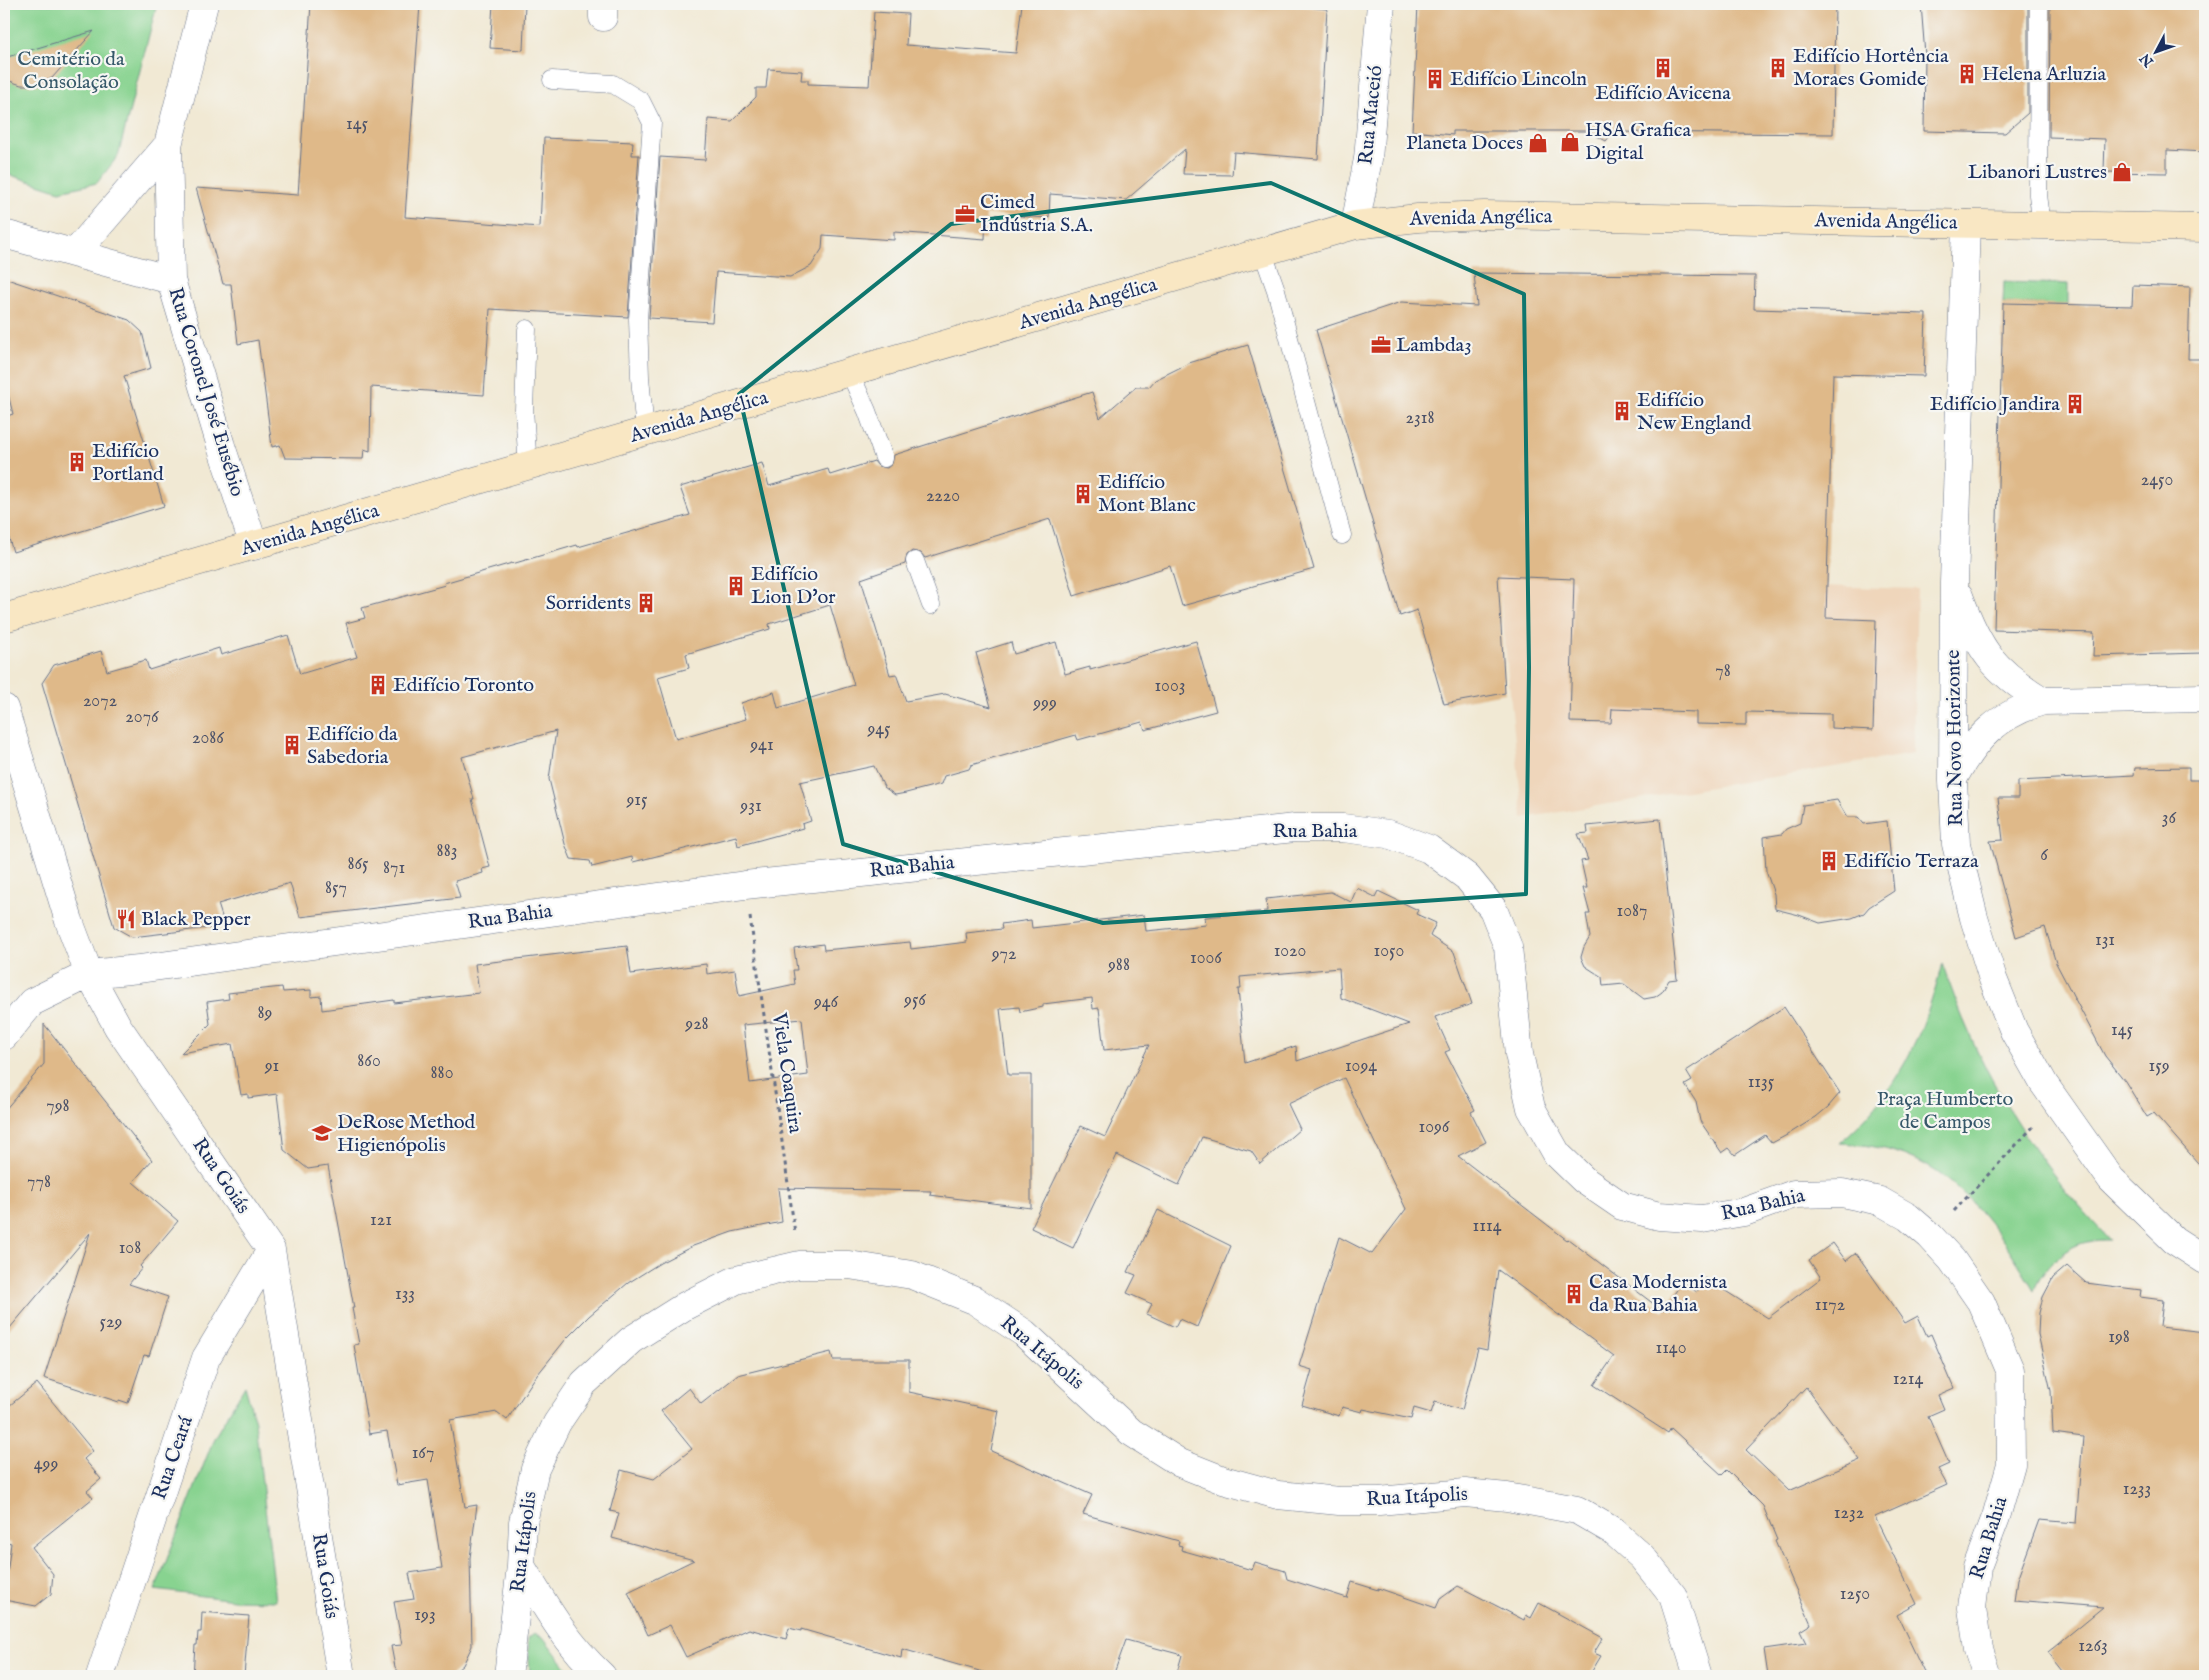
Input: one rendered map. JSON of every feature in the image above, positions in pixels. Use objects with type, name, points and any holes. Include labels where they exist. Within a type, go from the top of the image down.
[{"type":"main road","name":"Avenida Angélica","points":[[4,618],[1356,225],[1418,218],[1484,215],[2205,228]]},
{"type":"street","name":"Rua Coronel José Eusébio","points":[[204,4],[168,145],[171,280],[221,446],[254,546]]},
{"type":"street","name":"Rua Maceió","points":[[1356,225],[1368,160],[1381,4]]},
{"type":"street","name":"Rua Coronel José Eusébio","points":[[76,252],[168,145]]},
{"type":"street","name":"Rua Novo Horizonte","points":[[1966,224],[1954,583],[1952,780],[1956,844],[1974,918],[1993,979],[2014,1031],[2056,1103],[2110,1179],[2174,1240],[2205,1260]]},
{"type":"street","points":[[4,234],[76,252],[171,280]]},
{"type":"street","points":[[1954,583],[1974,634],[1988,657],[2012,681],[2042,701]]},
{"type":"street","points":[[1952,780],[1966,756],[1989,729],[2017,711],[2042,701],[2205,698]]},
{"type":"street","name":"Rua Goiás","points":[[4,708],[68,921],[89,974],[118,1027],[271,1250],[341,1676]]},
{"type":"street","name":"Rua Bahia","points":[[4,1036],[32,1002],[89,974],[138,969],[745,885],[1295,828],[1343,828],[1388,834],[1429,849],[1466,877],[1493,909],[1508,947],[1519,1054],[1531,1108],[1557,1154],[1584,1180],[1622,1206],[1659,1216],[1702,1218],[1744,1212],[1794,1194],[1842,1193],[1880,1202],[1908,1217],[1930,1236],[1952,1260],[1982,1302],[2010,1370],[2011,1464],[1996,1517],[1977,1567],[1972,1608],[1978,1648],[1987,1676]]},
{"type":"street","name":"Rua Ceará","points":[[100,1676],[206,1358],[271,1250]]},
{"type":"street","name":"Rua Itápolis","points":[[508,1676],[521,1566],[523,1522],[535,1469],[557,1423],[584,1383],[631,1340],[685,1306],[736,1280],[800,1265],[849,1265],[912,1275],[974,1300],[1024,1333],[1131,1432],[1180,1463],[1223,1480],[1278,1495],[1339,1501],[1379,1500],[1465,1493],[1507,1497],[1577,1510],[1614,1531],[1635,1550],[1673,1596],[1698,1676]]},
{"type":"street","points":[[521,1566],[553,1621],[581,1657],[602,1676]]},
{"type":"lane","points":[[2039,4],[2038,187],[2042,225]]},
{"type":"lane","points":[[552,80],[613,84],[641,101],[652,123],[638,319],[640,377],[645,432]]},
{"type":"lane","points":[[1263,253],[1276,290],[1342,535]]},
{"type":"lane","points":[[527,329],[524,410],[528,467]]},
{"type":"lane","points":[[850,373],[867,411],[884,458]]},
{"type":"lane","points":[[915,561],[931,605]]},
{"type":"path","name":"Viela Coaquira","points":[[745,885],[800,1265]]},
{"type":"path","points":[[1930,1236],[2056,1103]]},
{"type":"highlighted area","points":[[1271,183],[1524,294],[1529,667],[1526,894],[1103,923],[843,844],[739,394],[951,224]]},
{"type":"shaded area","points":[[1498,576],[1917,589],[1913,754],[1523,818]]},
{"type":"green space","name":"Cemitério da Consolação","points":[[4,4],[157,4],[118,156],[97,183],[60,191],[4,173]]},
{"type":"green space","points":[[2004,282],[2068,284],[2068,305],[2003,303]]},
{"type":"green space","name":"Praça Humberto de Campos","points":[[1942,963],[1959,1010],[1984,1065],[2015,1119],[2050,1170],[2089,1218],[2110,1240],[2090,1241],[2062,1254],[2048,1267],[2034,1290],[2008,1247],[1976,1206],[1938,1172],[1916,1160],[1892,1151],[1839,1143],[1859,1125],[1892,1085],[1917,1039],[1927,1015]]},
{"type":"green space","points":[[245,1386],[255,1422],[276,1601],[234,1600],[155,1590],[214,1438]]},
{"type":"green space","points":[[534,1633],[543,1637],[573,1676],[530,1676],[528,1638]]},
{"type":"building","points":[[311,4],[420,4],[405,217],[540,227],[544,138],[633,142],[632,155],[639,155],[628,317],[490,309],[484,395],[371,387],[370,451],[364,449],[363,459],[285,458],[280,445],[272,447],[258,340],[238,344],[231,284],[223,284],[196,188],[298,195]]},
{"type":"building","points":[[493,4],[525,4],[523,50],[490,48]]},
{"type":"building","points":[[1022,4],[1279,4],[1327,9],[1318,159],[1234,152],[1232,175],[1183,174],[1185,149],[1126,200],[1050,194],[1049,218],[986,214],[985,239],[894,232],[894,240],[823,235],[822,249],[811,266],[790,277],[716,272],[712,322],[649,318],[660,157],[705,160],[708,119],[732,121],[756,97],[756,88],[766,88],[768,69],[802,71],[801,80],[808,80],[808,84],[869,86],[874,12],[908,14],[906,45],[1016,53]]},
{"type":"building","points":[[1418,4],[1835,4],[1833,134],[1613,132],[1606,141],[1588,131],[1453,131],[1453,135],[1412,131]]},
{"type":"building","name":"Helena Arluzia","points":[[1921,4],[2028,4],[2028,113],[2005,133],[1924,131],[1925,55]]},
{"type":"building","points":[[2050,4],[2205,4],[2205,152],[2167,150],[2167,173],[2104,172],[2105,139],[2049,137]]},
{"type":"building","points":[[94,31],[52,78],[37,85],[21,85],[4,79],[4,58]]},
{"type":"building","points":[[1474,273],[1755,276],[1754,309],[1926,314],[1924,376],[1833,374],[1826,618],[1876,620],[1873,730],[1831,728],[1831,714],[1746,712],[1746,725],[1696,724],[1696,712],[1612,709],[1611,723],[1570,722],[1574,579],[1498,576],[1505,693],[1444,704],[1417,610],[1400,616],[1316,330],[1401,302],[1477,306]]},
{"type":"building","points":[[4,278],[129,320],[142,332],[151,368],[124,376],[164,506],[13,552],[4,522],[4,417],[13,414],[4,378]]},
{"type":"building","points":[[2133,285],[2190,287],[2188,359],[2205,359],[2205,600],[2202,653],[2093,656],[2094,633],[1994,630],[2003,303],[2132,306]]},
{"type":"building","points":[[1248,345],[1314,569],[1182,606],[1170,566],[1074,596],[1050,519],[925,558],[921,553],[912,551],[907,555],[905,564],[861,579],[890,675],[896,674],[906,701],[945,694],[991,707],[976,653],[1011,642],[1014,654],[1056,642],[1065,674],[1090,667],[1090,670],[1196,641],[1216,711],[1145,730],[1142,722],[1078,740],[1076,735],[971,765],[969,769],[944,776],[941,784],[895,795],[884,787],[874,766],[800,782],[811,821],[802,824],[803,828],[738,846],[736,836],[633,862],[632,857],[592,867],[590,861],[571,859],[565,844],[549,779],[556,731],[462,757],[490,867],[482,869],[483,873],[455,881],[460,898],[300,917],[290,883],[218,904],[225,926],[132,937],[114,927],[42,683],[54,665],[101,651],[107,671],[146,660],[149,670],[219,648],[221,655],[288,635],[300,674],[357,657],[346,623],[365,618],[362,608],[445,585],[444,583],[512,563],[577,545],[578,547],[690,515],[680,487],[762,463],[769,486],[828,469],[830,475],[874,461],[878,466],[887,468],[892,464],[894,455],[1092,392],[1100,418],[1136,387],[1149,387],[1155,380],[1189,363]],"holes":[[[830,605],[854,685],[778,708],[774,692],[741,703],[746,719],[676,739],[658,677],[689,668],[686,654],[770,629],[769,624]]]},
{"type":"building","points":[[2189,767],[2189,780],[2204,780],[2205,793],[2205,1171],[2154,1113],[2147,1117],[2125,1081],[2105,1056],[2056,963],[2045,927],[2016,937],[1990,841],[2003,840],[1998,798],[2018,798],[2018,781],[2134,775],[2135,768]]},
{"type":"building","name":"Edifício Terraza","points":[[1837,800],[1847,817],[1858,817],[1864,824],[1887,821],[1894,891],[1869,907],[1864,913],[1852,918],[1820,923],[1775,909],[1774,894],[1766,871],[1764,837],[1782,834],[1786,829],[1800,823],[1803,805]]},
{"type":"building","points":[[1660,819],[1677,979],[1669,980],[1662,992],[1655,997],[1644,999],[1624,984],[1603,986],[1602,977],[1585,966],[1581,957],[1590,937],[1586,914],[1590,914],[1583,888],[1587,888],[1581,861],[1588,860],[1578,834],[1588,833],[1587,826]]},
{"type":"building","points":[[1357,888],[1375,897],[1378,891],[1418,910],[1416,914],[1436,923],[1430,936],[1454,952],[1472,1004],[1435,1017],[1450,1050],[1445,1052],[1475,1110],[1471,1112],[1486,1142],[1458,1156],[1663,1311],[1682,1282],[1697,1292],[1705,1278],[1768,1318],[1821,1278],[1809,1260],[1833,1243],[1846,1261],[1856,1253],[1905,1323],[1918,1316],[1927,1336],[1931,1334],[1954,1388],[1938,1395],[1944,1409],[1928,1416],[1949,1464],[1938,1469],[1947,1485],[1875,1517],[1917,1604],[1897,1615],[1926,1676],[1768,1676],[1764,1649],[1806,1643],[1800,1631],[1811,1624],[1775,1541],[1777,1540],[1763,1506],[1727,1470],[1722,1475],[1671,1428],[1668,1433],[1594,1385],[1614,1356],[1498,1270],[1487,1350],[1478,1348],[1462,1410],[1435,1402],[1431,1413],[1414,1408],[1411,1419],[1363,1409],[1362,1412],[1342,1407],[1339,1416],[1302,1405],[1312,1370],[1299,1366],[1339,1237],[1372,1254],[1406,1209],[1344,1078],[1288,1104],[1300,1129],[1260,1164],[1251,1151],[1202,1137],[1179,1185],[1117,1155],[1073,1248],[1031,1228],[1081,1126],[1105,1137],[1149,1045],[1104,1050],[1099,1008],[1093,1009],[1092,998],[1043,1004],[1043,1007],[1020,1012],[1019,1007],[1000,1009],[1008,1075],[1031,1075],[1031,1208],[930,1195],[931,1191],[778,1188],[782,1222],[732,1232],[693,1246],[660,1263],[628,1283],[589,1316],[566,1339],[534,1379],[507,1420],[497,1412],[450,1420],[465,1507],[477,1505],[470,1558],[472,1646],[463,1665],[450,1676],[402,1676],[395,1667],[391,1646],[402,1645],[394,1602],[414,1599],[409,1573],[442,1568],[428,1480],[397,1485],[387,1431],[369,1434],[354,1345],[359,1344],[352,1308],[354,1308],[328,1166],[308,1169],[284,1150],[277,1094],[248,1098],[248,1094],[241,1095],[232,1044],[181,1053],[210,1024],[207,1002],[229,999],[228,993],[282,987],[283,992],[311,990],[311,997],[321,996],[322,1010],[394,1000],[394,1003],[479,993],[475,964],[627,946],[631,974],[706,964],[707,974],[735,970],[739,996],[795,984],[793,970],[797,970],[794,948],[823,944],[824,950],[910,942],[911,949],[967,942],[966,933],[1002,929],[1001,924],[1031,920],[1032,928],[1144,915],[1146,931],[1206,925],[1205,917],[1267,911],[1266,899],[1331,892],[1351,902]],"holes":[[[1339,968],[1341,998],[1409,1024],[1297,1061],[1296,1046],[1245,1063],[1238,989],[1241,989],[1240,977]],[[802,1019],[808,1075],[750,1083],[743,1025]],[[1806,1387],[1860,1460],[1789,1491],[1746,1450]]]},
{"type":"building","points":[[1784,1007],[1840,1093],[1816,1117],[1772,1143],[1765,1135],[1735,1155],[1729,1148],[1722,1153],[1700,1121],[1696,1102],[1685,1085],[1692,1081],[1686,1071]]},
{"type":"building","points":[[44,1024],[152,1160],[133,1182],[178,1221],[140,1266],[142,1268],[129,1284],[168,1297],[149,1356],[144,1355],[128,1403],[119,1400],[119,1402],[44,1378],[90,1233],[4,1335],[4,1111],[44,1064]]},
{"type":"building","points":[[1158,1210],[1231,1246],[1197,1327],[1179,1319],[1175,1327],[1147,1314],[1152,1304],[1127,1293],[1136,1275],[1128,1272]]},
{"type":"building","points":[[2067,1266],[2086,1283],[2141,1290],[2140,1297],[2163,1300],[2160,1327],[2205,1332],[2205,1676],[2067,1676],[2048,1652],[2103,1607],[2014,1600],[2017,1580],[2039,1520],[2076,1523],[2083,1437],[2053,1433],[2051,1391],[2038,1334],[2039,1313],[2043,1297],[2053,1278]]},
{"type":"building","points":[[831,1352],[833,1360],[909,1360],[909,1392],[999,1411],[991,1451],[1092,1495],[1083,1514],[1179,1541],[1178,1545],[1182,1546],[1181,1550],[1252,1570],[1255,1562],[1285,1571],[1287,1579],[1347,1598],[1352,1582],[1378,1590],[1378,1588],[1436,1608],[1440,1599],[1458,1586],[1524,1620],[1526,1615],[1531,1618],[1539,1603],[1603,1638],[1594,1653],[1601,1656],[1589,1676],[1176,1676],[1182,1655],[1126,1640],[1113,1676],[997,1676],[902,1649],[901,1658],[801,1629],[801,1631],[789,1628],[786,1639],[749,1629],[686,1657],[670,1625],[648,1635],[628,1592],[694,1560],[612,1538],[619,1513],[610,1511],[621,1470],[654,1479],[692,1449],[661,1411],[689,1388],[701,1404],[738,1375]]},
{"type":"building","points":[[37,1383],[93,1451],[84,1459],[101,1479],[87,1491],[93,1498],[32,1547],[53,1574],[51,1594],[36,1606],[4,1600],[11,1543],[4,1541],[4,1410]]},
{"type":"building","points":[[202,1612],[249,1616],[244,1676],[193,1676],[195,1645],[197,1645],[198,1632],[201,1632]]},
{"type":"place","name":"Edifício Avicena","points":[[1663,68]]},
{"type":"place","name":"Edifício Hortência Moraes Gomide","points":[[1778,68]]},
{"type":"place","name":"Helena Arluzia","points":[[1967,74]]},
{"type":"place","name":"Edifício Lincoln","points":[[1435,79]]},
{"type":"place","name":"HSA Grafica Digital","points":[[1570,142]]},
{"type":"place","name":"Planeta Doces","points":[[1538,143]]},
{"type":"place","name":"Libanori Lustres","points":[[2122,172]]},
{"type":"place","name":"Cimed Indústria S.A.","points":[[965,214]]},
{"type":"place","name":"Lambda3","points":[[1381,345]]},
{"type":"place","name":"Edifício Jandira","points":[[2075,404]]},
{"type":"place","name":"Edifício New England","points":[[1622,411]]},
{"type":"place","name":"Edifício Portland","points":[[77,462]]},
{"type":"place","name":"Edifício Mont Blanc","points":[[1083,494]]},
{"type":"place","name":"Edifício Lion D'or","points":[[736,586]]},
{"type":"place","name":"Sorridents","points":[[646,603]]},
{"type":"place","name":"Edifício Toronto","points":[[378,685]]},
{"type":"place","name":"Edifício da Sabedoria","points":[[292,745]]},
{"type":"place","name":"Edifício Terraza","points":[[1829,861]]},
{"type":"place","name":"Black Pepper","points":[[126,919]]},
{"type":"place","name":"DeRose Method Higienópolis","points":[[322,1133]]},
{"type":"place","name":"Casa Modernista da Rua Bahia","points":[[1574,1294]]}]
